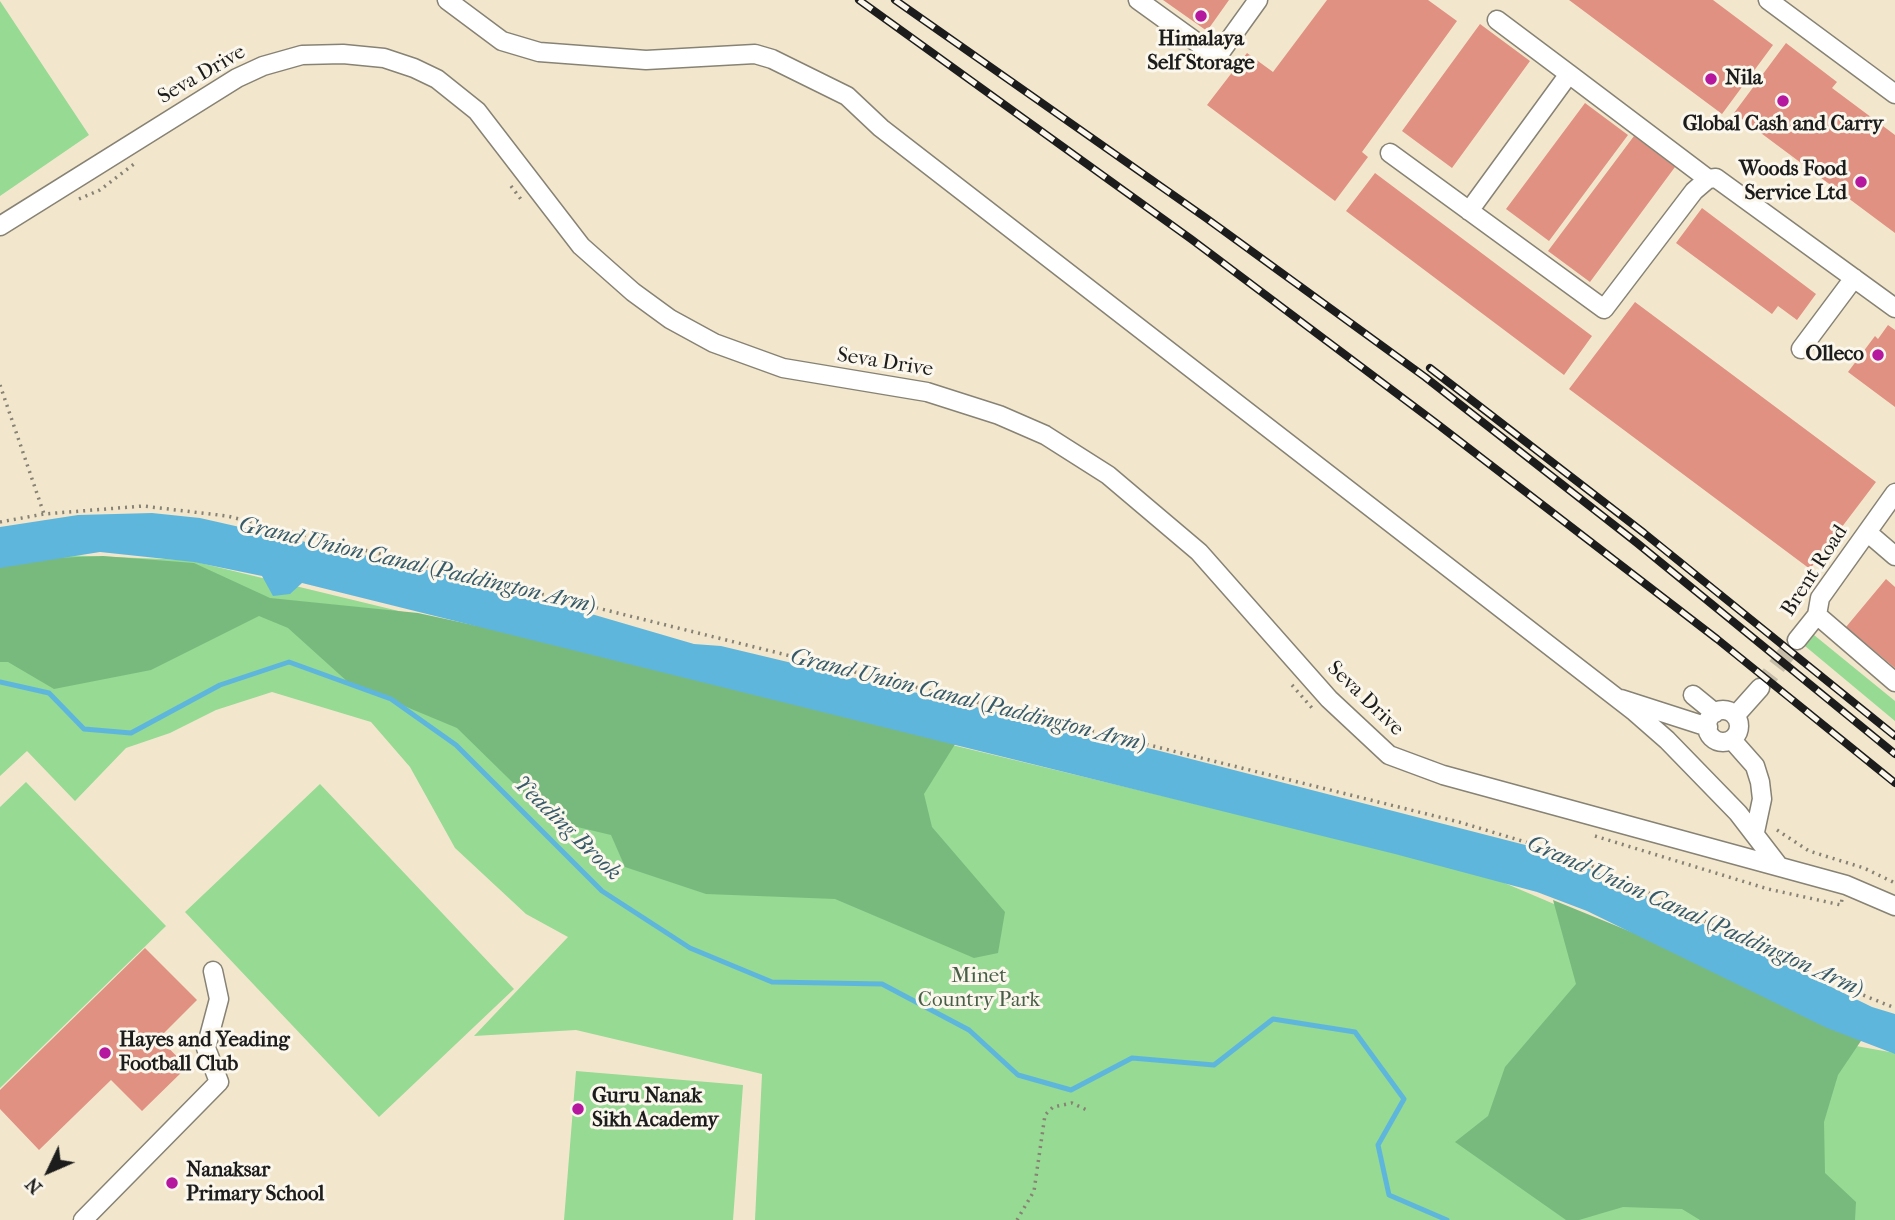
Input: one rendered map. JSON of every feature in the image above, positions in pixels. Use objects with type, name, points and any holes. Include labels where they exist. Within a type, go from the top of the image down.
[{"type":"street","points":[[447,0],[502,41],[539,52],[646,60],[755,54],[772,59],[846,96],[881,128],[1667,740],[1755,832],[1778,865]]},
{"type":"street","points":[[1138,0],[1217,57],[1258,0]]},
{"type":"street","points":[[1768,0],[1895,94]]},
{"type":"street","points":[[1497,20],[1708,178],[1724,182],[1895,308]]},
{"type":"street","name":"Seva Drive","points":[[0,226],[237,78],[263,66],[302,55],[343,54],[384,58],[414,68],[437,79],[477,111],[581,246],[670,319],[714,343],[783,368],[927,392],[999,415],[1045,435],[1108,475],[1199,552],[1329,699],[1389,755],[1443,775],[1730,855],[1778,865],[1867,892],[1895,906]]},
{"type":"street","points":[[1469,211],[1569,74]]},
{"type":"street","points":[[1391,153],[1604,309],[1694,191],[1708,178]]},
{"type":"street","points":[[1801,349],[1854,278]]},
{"type":"street","name":"Brent Road","points":[[1797,640],[1817,615],[1819,598],[1895,493]]},
{"type":"street","points":[[1867,532],[1895,556]]},
{"type":"street","points":[[1817,615],[1895,682]]},
{"type":"street","points":[[1735,716],[1760,688]]},
{"type":"street","points":[[1693,695],[1711,720],[1716,740],[1732,740],[1755,766],[1762,799],[1755,832]]},
{"type":"street","points":[[1615,698],[1711,720],[1728,711],[1735,716],[1739,726],[1732,740]]},
{"type":"street","points":[[83,1220],[219,1082],[206,1048],[219,999],[213,971]]},
{"type":"path","points":[[0,385],[44,514]]},
{"type":"path","points":[[0,522],[44,514],[143,506],[227,516],[1458,822],[1510,836],[1586,864],[1830,983],[1895,1007]]},
{"type":"path","points":[[1777,830],[1809,851],[1864,869],[1895,883]]},
{"type":"path","points":[[1583,833],[1740,882],[1841,905],[1842,899]]},
{"type":"path","points":[[1017,1220],[1034,1191],[1045,1115],[1053,1107],[1072,1103],[1089,1111]]},
{"type":"green space","points":[[0,1],[89,135],[0,196]]},
{"type":"green space","name":"Minet Country Park","points":[[39,554],[188,560],[1481,873],[1646,943],[1834,1042],[1895,1053],[1895,1220],[755,1220],[762,1074],[576,1030],[474,1036],[568,937],[526,914],[455,848],[410,767],[371,722],[272,692],[216,710],[170,733],[126,748],[75,801],[27,751],[0,776],[0,566]]},
{"type":"green space","points":[[103,556],[194,563],[270,598],[418,613],[635,660],[957,741],[924,794],[932,827],[1005,912],[998,953],[974,958],[835,899],[706,894],[625,867],[611,835],[552,821],[457,728],[349,683],[288,628],[259,616],[151,670],[54,689],[8,662],[0,662],[0,567],[27,559]]},
{"type":"green space","points":[[1814,635],[1895,701],[1895,721],[1805,646]]},
{"type":"green space","points":[[26,782],[166,926],[0,1088],[0,807]]},
{"type":"green space","points":[[320,784],[514,989],[379,1117],[185,912]]},
{"type":"green space","points":[[1553,900],[1869,1029],[1838,1075],[1824,1122],[1825,1173],[1856,1202],[1855,1220],[1700,1220],[1682,1209],[1623,1207],[1579,1220],[1566,1220],[1455,1142],[1488,1116],[1505,1067],[1576,984]]},
{"type":"green space","points":[[576,1071],[743,1085],[733,1220],[564,1220]]},
{"type":"water","points":[[152,513],[200,518],[506,589],[694,644],[721,646],[1160,751],[1537,848],[1597,872],[1872,1007],[1895,1014],[1895,1054],[1827,1028],[1587,911],[1537,892],[1395,854],[302,583],[290,594],[273,596],[262,576],[194,562],[100,552],[0,568],[0,527],[78,515]]},
{"type":"building","name":"Himalaya Self Storage","points":[[1163,0],[1229,0],[1207,31]]},
{"type":"building","points":[[1327,0],[1428,0],[1457,21],[1362,152],[1368,157],[1335,201],[1207,105],[1247,53],[1273,72]]},
{"type":"building","name":"Nila","points":[[1569,0],[1713,0],[1773,45],[1722,114]]},
{"type":"building","points":[[1480,24],[1530,61],[1452,168],[1402,131]]},
{"type":"building","points":[[1786,43],[1837,82],[1832,88],[1895,135],[1895,233],[1734,113]]},
{"type":"building","points":[[1585,103],[1628,135],[1549,241],[1506,209]]},
{"type":"building","points":[[1634,136],[1675,167],[1590,282],[1548,251]]},
{"type":"building","points":[[1375,173],[1592,336],[1564,375],[1346,211]]},
{"type":"building","points":[[1702,208],[1816,294],[1797,320],[1778,306],[1772,314],[1676,243]]},
{"type":"building","points":[[1635,302],[1876,482],[1810,569],[1569,389]]},
{"type":"building","name":"Olleco","points":[[1888,325],[1895,330],[1895,407],[1848,372],[1875,336],[1878,339]]},
{"type":"building","points":[[1886,579],[1895,587],[1895,668],[1846,627]]},
{"type":"building","name":"Hayes and Yeading Football Club","points":[[145,948],[197,1000],[159,1038],[187,1067],[142,1111],[111,1080],[39,1150],[0,1109],[0,1090]]},
{"type":"waterway","name":"Yeading Brook","points":[[0,682],[49,693],[84,729],[131,733],[220,685],[289,662],[391,699],[456,745],[602,891],[690,948],[772,982],[882,984],[969,1030],[1018,1075],[1071,1090],[1132,1058],[1214,1065],[1273,1019],[1355,1032],[1404,1099],[1378,1145],[1389,1195],[1447,1220]]},
{"type":"tunnel","points":[[1760,688],[1797,640]]},
{"type":"railway","points":[[859,0],[1191,239],[1436,423],[1717,639],[1895,783]]},
{"type":"railway","points":[[895,0],[1206,218],[1425,377],[1637,543],[1895,754]]},
{"type":"railway","points":[[1430,368],[1644,533],[1895,736]]},
{"type":"place","name":"Himalaya Self Storage","points":[[1201,16]]},
{"type":"place","name":"Nila","points":[[1711,79]]},
{"type":"place","name":"Global Cash and Carry","points":[[1783,101]]},
{"type":"place","name":"Woods Food Service Ltd","points":[[1861,182]]},
{"type":"place","name":"Olleco","points":[[1878,355]]},
{"type":"place","name":"Hayes and Yeading Football Club","points":[[105,1053]]},
{"type":"place","name":"Guru Nanak Sikh Academy","points":[[578,1109]]},
{"type":"place","name":"Nanaksar Primary School","points":[[172,1183]]},
{"type":"water label","name":"Grand Union Canal (Paddington Arm)","points":[[417,566]]},
{"type":"water label","name":"Grand Union Canal (Paddington Arm)","points":[[968,701]]},
{"type":"water label","name":"Grand Union Canal (Paddington Arm)","points":[[1695,917]]}]
